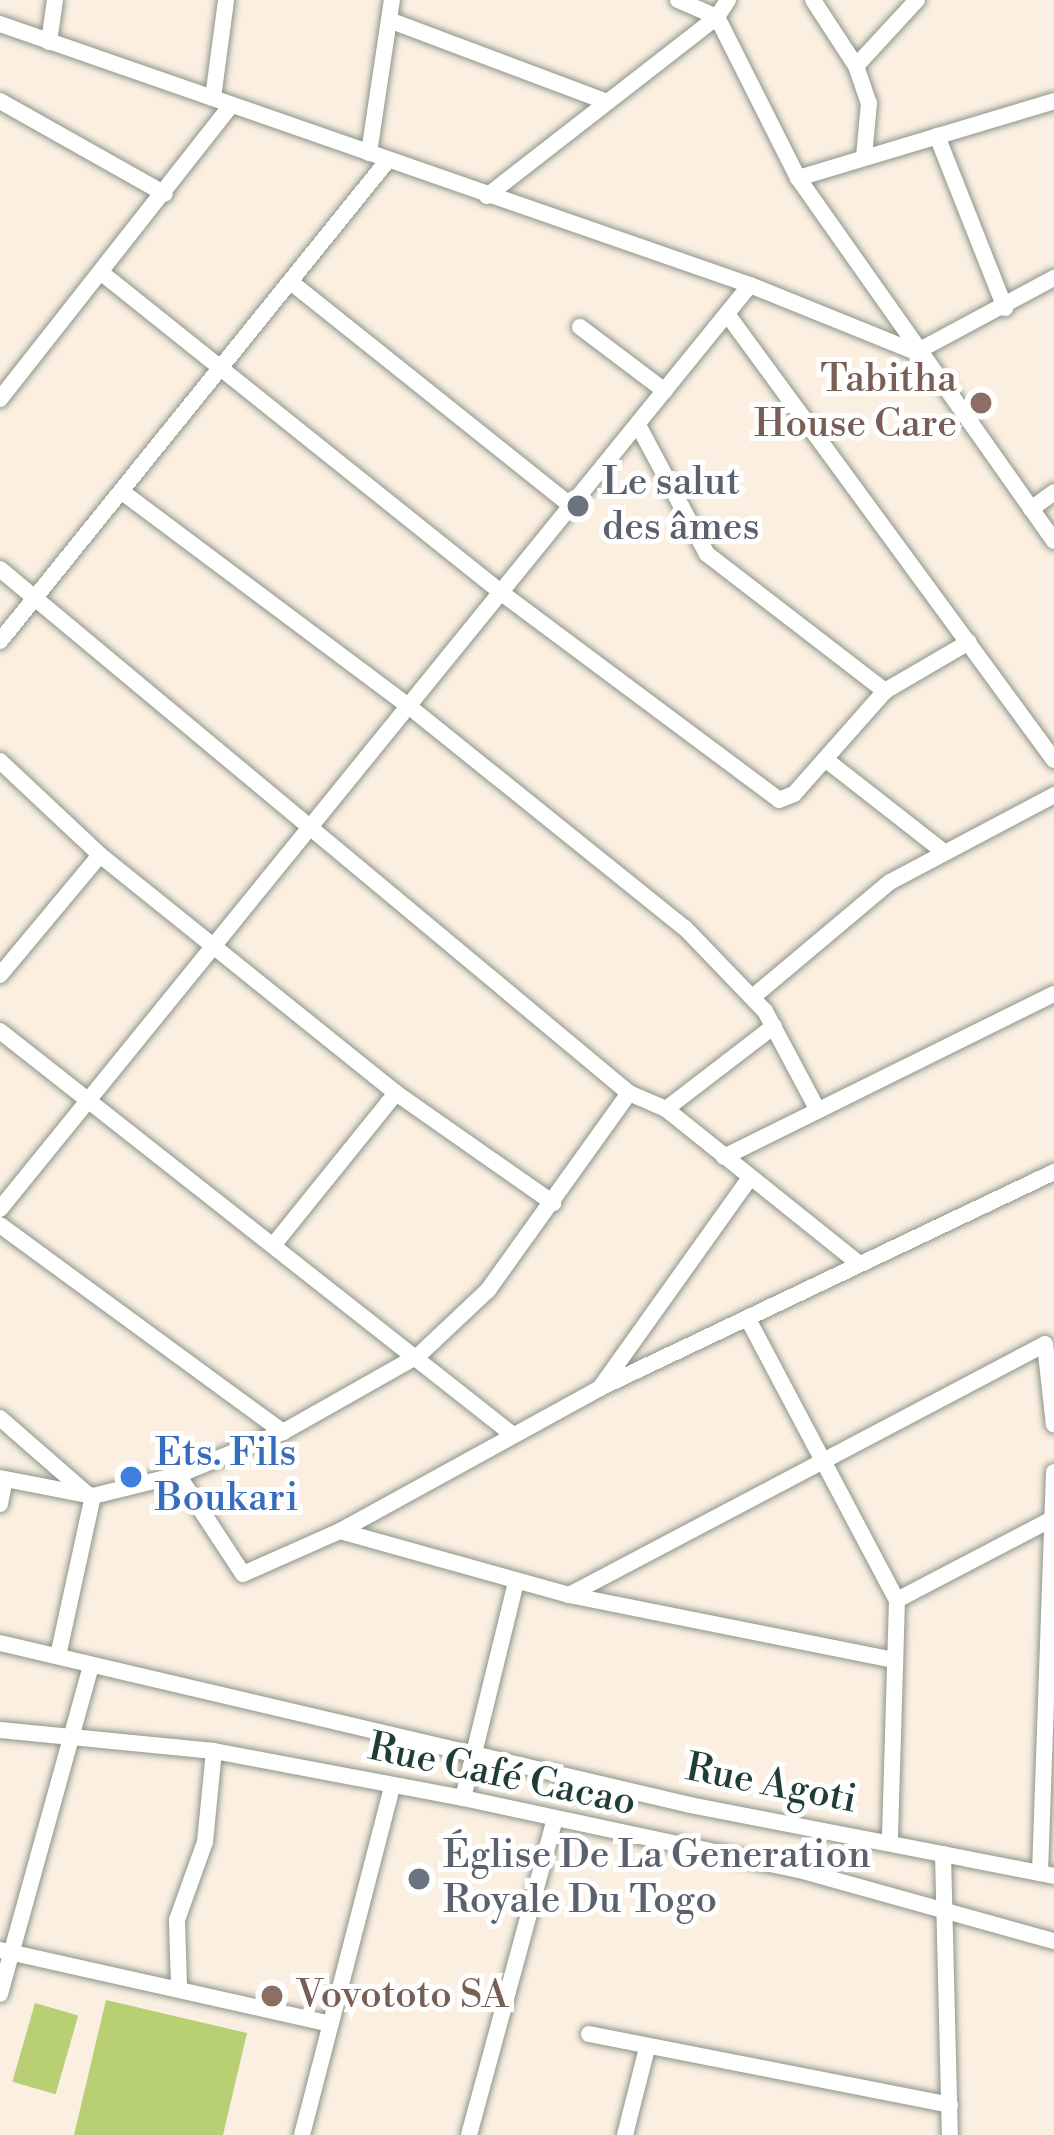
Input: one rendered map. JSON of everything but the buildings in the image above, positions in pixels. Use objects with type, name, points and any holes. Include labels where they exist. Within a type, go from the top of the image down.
[{"type":"street","points":[[49,42],[55,0]]},
{"type":"street","points":[[213,98],[226,0]]},
{"type":"street","points":[[369,153],[392,0]]},
{"type":"street","points":[[678,0],[717,17],[798,178],[916,352],[1054,541]]},
{"type":"street","points":[[487,196],[602,100],[717,17],[728,0]]},
{"type":"street","points":[[812,0],[856,67],[872,125],[864,157]]},
{"type":"street","points":[[856,67],[917,0]]},
{"type":"street","points":[[389,20],[602,100]]},
{"type":"street","points":[[0,24],[750,285],[916,352],[1054,278]]},
{"type":"street","points":[[0,100],[165,194]]},
{"type":"street","points":[[798,178],[1054,101]]},
{"type":"street","points":[[0,399],[7,376],[103,274],[231,105]]},
{"type":"street","points":[[937,136],[1005,308]]},
{"type":"street","points":[[0,640],[125,494],[388,160]]},
{"type":"street","points":[[103,274],[503,594],[779,800],[825,759],[885,692],[969,642]]},
{"type":"street","points":[[292,284],[573,507]]},
{"type":"street","points":[[0,1209],[83,1100],[220,948],[750,285]]},
{"type":"street","points":[[727,314],[1054,760]]},
{"type":"street","points":[[580,327],[665,391]]},
{"type":"street","points":[[638,425],[707,554],[885,692]]},
{"type":"street","points":[[1031,509],[1054,492]]},
{"type":"street","points":[[125,494],[411,708],[685,928],[754,996],[817,1109]]},
{"type":"street","points":[[0,569],[629,1093],[667,1109],[856,1261]]},
{"type":"street","points":[[825,759],[944,852]]},
{"type":"street","points":[[0,760],[100,855],[396,1093],[553,1202]]},
{"type":"street","points":[[754,996],[852,909],[944,852],[1054,795]]},
{"type":"street","points":[[0,975],[100,855]]},
{"type":"street","points":[[724,1157],[1054,994]]},
{"type":"street","points":[[667,1109],[774,1026]]},
{"type":"street","points":[[0,1031],[83,1100],[419,1355],[513,1435]]},
{"type":"street","points":[[275,1243],[396,1093]]},
{"type":"street","points":[[0,1504],[3,1479],[90,1496],[178,1475],[283,1432],[419,1355],[488,1290],[629,1093]]},
{"type":"street","points":[[178,1475],[243,1574],[340,1531],[600,1388],[749,1321],[856,1261],[1054,1172]]},
{"type":"street","points":[[600,1388],[749,1179]]},
{"type":"street","points":[[0,1225],[283,1432]]},
{"type":"street","points":[[749,1321],[820,1465],[897,1600],[890,1842]]},
{"type":"street","points":[[569,1595],[1045,1344],[1054,1425]]},
{"type":"street","points":[[0,1418],[90,1496]]},
{"type":"street","points":[[1047,1875],[1054,1472]]},
{"type":"street","points":[[58,1656],[90,1496]]},
{"type":"street","points":[[897,1600],[1054,1518]]},
{"type":"street","points":[[340,1531],[569,1595],[895,1660]]},
{"type":"street","points":[[463,1798],[516,1582]]},
{"type":"street","name":"Rue Agoti","points":[[0,1642],[476,1753],[1047,1875]]},
{"type":"street","points":[[0,1994],[4,1951],[91,1664]]},
{"type":"street","name":"Rue Café Cacao","points":[[0,1730],[214,1751],[463,1798],[941,1906],[1054,1941]]},
{"type":"street","points":[[179,1985],[177,1920],[205,1842],[214,1751]]},
{"type":"street","points":[[302,2135],[326,2023],[392,1786]]},
{"type":"street","points":[[469,2135],[556,1819]]},
{"type":"street","points":[[943,1854],[950,2135]]},
{"type":"street","points":[[4,1951],[179,1985],[326,2023]]},
{"type":"street","points":[[589,2034],[950,2105]]},
{"type":"street","points":[[625,2135],[647,2048]]},
{"type":"green space","points":[[106,2000],[247,2033],[223,2135],[74,2135]]},
{"type":"green space","points":[[35,2003],[78,2015],[56,2094],[12,2082]]},
{"type":"place","name":"Tabitha House Care","points":[[981,403]]},
{"type":"place","name":"Le salut des âmes","points":[[578,506]]},
{"type":"place","name":"Ets. Fils Boukari","points":[[131,1477]]},
{"type":"place","name":"Église De La Generation Royale Du Togo","points":[[419,1879]]},
{"type":"place","name":"Vovototo SA","points":[[272,1996]]}]
